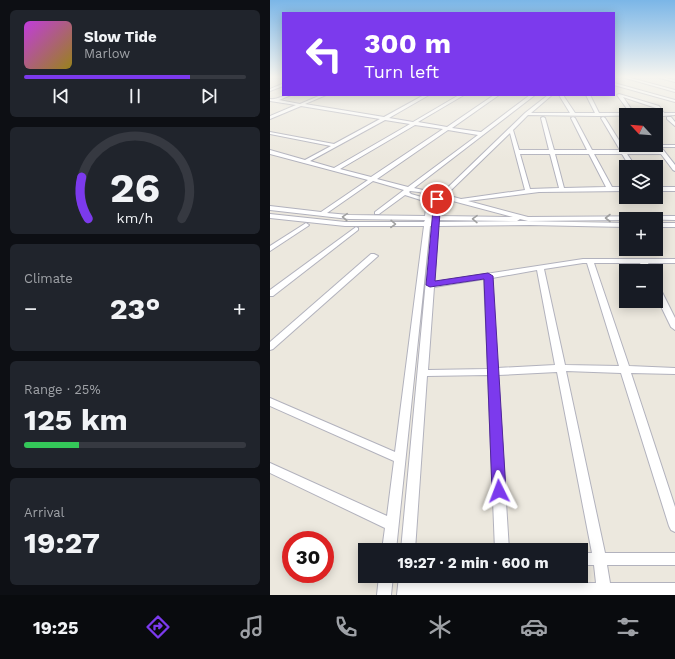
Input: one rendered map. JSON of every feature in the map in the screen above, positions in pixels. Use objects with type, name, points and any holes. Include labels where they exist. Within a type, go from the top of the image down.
[{"type":"street","points":[[290,105],[480,136]]},
{"type":"street","points":[[270,118],[302,105]]},
{"type":"street","points":[[307,161],[333,145],[383,120],[409,105]]},
{"type":"street","points":[[336,169],[446,105]]},
{"type":"street","points":[[324,212],[483,105]]},
{"type":"street","points":[[377,213],[520,105]]},
{"type":"street","points":[[390,543],[432,221],[440,198],[538,105]]},
{"type":"street","points":[[566,105],[589,152],[610,189]]},
{"type":"street","points":[[593,105],[598,114]]},
{"type":"street","points":[[525,116],[543,118],[598,114],[619,115]]},
{"type":"street","points":[[663,115],[675,114]]},
{"type":"street","points":[[525,116],[619,118]]},
{"type":"street","points":[[543,118],[562,190]]},
{"type":"street","points":[[603,118],[619,144]]},
{"type":"street","points":[[663,118],[675,118]]},
{"type":"street","points":[[669,118],[675,125]]},
{"type":"street","points":[[512,129],[528,191]]},
{"type":"street","points":[[270,133],[333,145]]},
{"type":"street","points":[[663,145],[675,146]]},
{"type":"street","points":[[270,152],[371,179],[406,191],[460,201],[527,221]]},
{"type":"street","points":[[517,152],[619,152]]},
{"type":"street","points":[[624,152],[629,160]]},
{"type":"street","points":[[662,152],[675,169]]},
{"type":"street","points":[[460,201],[528,191],[619,189]]},
{"type":"street","points":[[663,189],[675,189]]},
{"type":"street","points":[[406,191],[409,196],[430,202],[432,221],[430,285],[409,543]]},
{"type":"street","points":[[440,198],[506,219]]},
{"type":"street","points":[[270,208],[348,217],[432,221],[675,218]]},
{"type":"street","points":[[270,216],[345,224],[506,219],[619,225]]},
{"type":"street","points":[[270,249],[306,225]]},
{"type":"street","points":[[663,225],[675,225]]},
{"type":"street","points":[[270,294],[356,229]]},
{"type":"street","points":[[270,346],[374,256]]},
{"type":"street","points":[[430,285],[590,261],[675,261]]},
{"type":"street","points":[[590,261],[675,526]]},
{"type":"street","points":[[540,268],[600,559],[604,592]]},
{"type":"street","points":[[488,276],[502,543]]},
{"type":"street","points":[[663,303],[675,328]]},
{"type":"street","points":[[423,373],[493,372],[561,368],[675,371]]},
{"type":"street","points":[[270,402],[400,459]]},
{"type":"street","points":[[270,468],[392,525]]},
{"type":"street","points":[[588,559],[675,559]]},
{"type":"street","points":[[384,595],[385,583]]},
{"type":"street","points":[[405,587],[515,592],[675,590]]},
{"type":"route","points":[[437,199],[430,285],[488,276],[499,491]]}]
